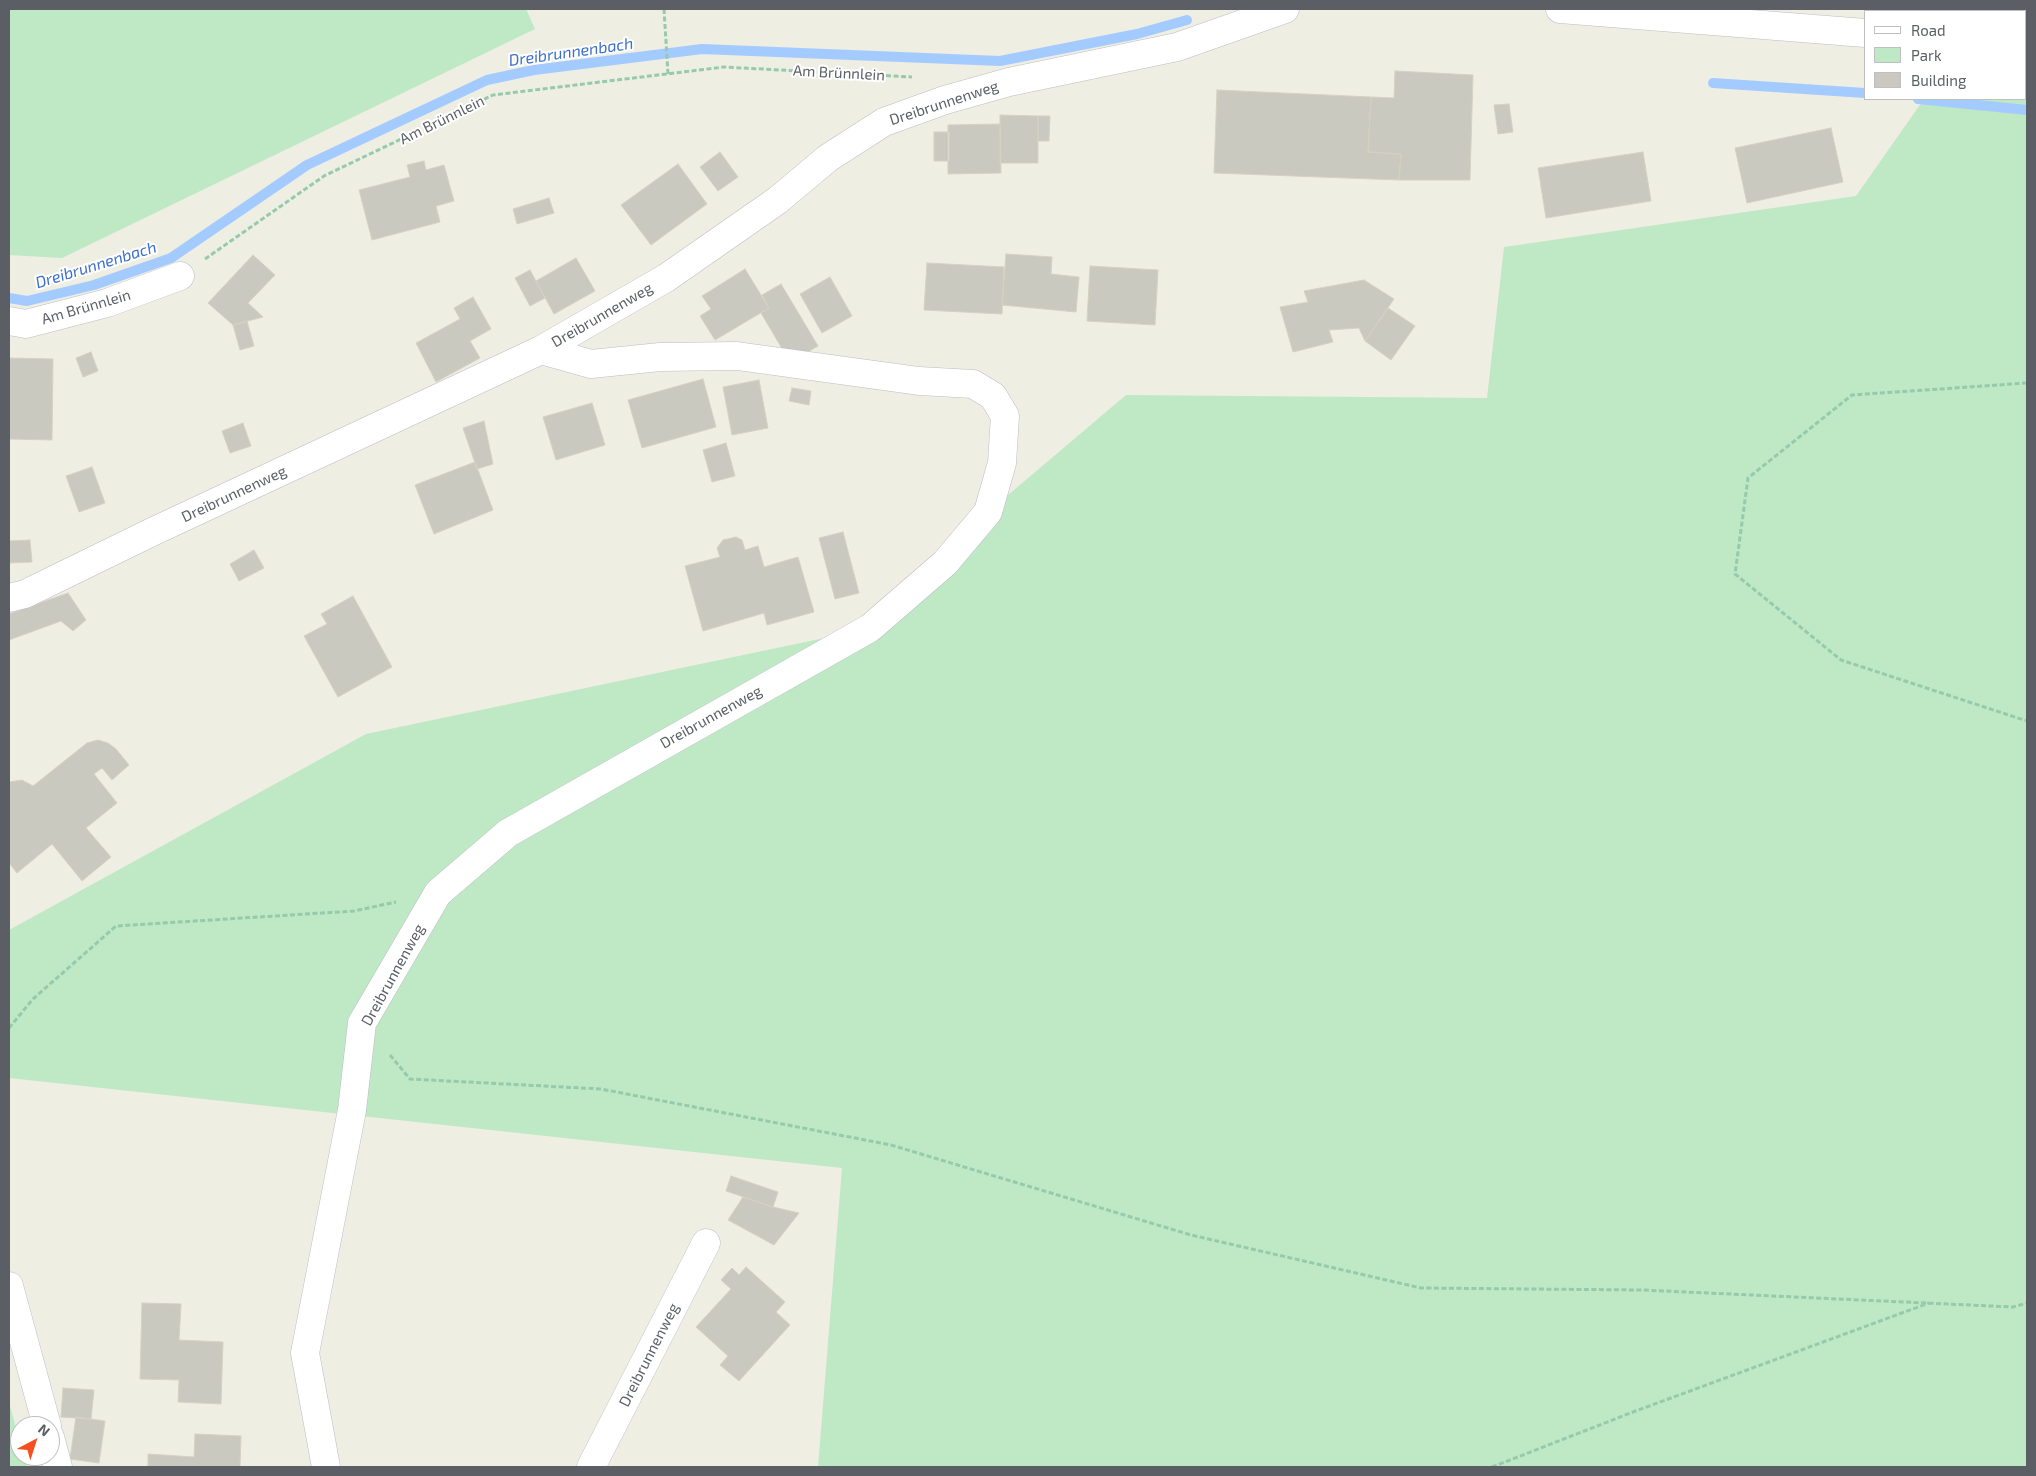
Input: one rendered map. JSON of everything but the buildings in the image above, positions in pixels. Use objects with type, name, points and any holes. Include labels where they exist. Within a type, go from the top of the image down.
[{"type":"street","name":"Dreibrunnenweg","points":[[9,598],[25,594],[152,532],[541,350],[666,278],[778,200],[828,158],[884,122],[945,100],[1009,82],[1177,47],[1286,9]]},
{"type":"street","points":[[1560,9],[1864,33]]},
{"type":"street","name":"Am Brünnlein","points":[[9,321],[26,324],[107,303],[180,276]]},
{"type":"street","name":"Dreibrunnenweg","points":[[326,1467],[305,1353],[352,1110],[362,1023],[438,893],[508,833],[870,628],[945,564],[988,512],[1002,463],[1005,416],[992,396],[973,384],[919,381],[737,356],[660,357],[591,364],[541,350]]},
{"type":"street","name":"Dreibrunnenweg","points":[[591,1467],[706,1243]]},
{"type":"street","points":[[9,1286],[44,1416]]},
{"type":"path","points":[[664,9],[668,74]]},
{"type":"path","name":"Am Brünnlein","points":[[180,276],[324,176],[493,95],[724,67],[920,78]]},
{"type":"path","points":[[2027,383],[1852,396],[1748,478],[1735,574],[1841,660],[2027,722]]},
{"type":"path","points":[[9,1028],[33,999],[116,926],[354,911],[438,893]]},
{"type":"path","points":[[362,1023],[410,1079],[600,1089],[891,1146],[1191,1235],[1421,1288],[1642,1290],[2013,1307],[2027,1303]]},
{"type":"path","points":[[1492,1467],[1642,1409],[1930,1303]]},
{"type":"green space","points":[[9,9],[526,9],[535,29],[62,258],[9,255]]},
{"type":"green space","points":[[2027,9],[2027,1467],[818,1467],[842,1168],[9,1078],[9,930],[366,734],[877,627],[988,512],[1126,395],[1487,398],[1504,247],[1856,196],[1923,100],[2026,100],[2026,10],[1986,10]]},
{"type":"green space","points":[[9,1402],[13,1416],[10,1416],[10,1466],[27,1467],[9,1467]]},
{"type":"waterway","name":"Dreibrunnenbach","points":[[9,298],[27,301],[94,285],[171,258],[307,165],[487,80],[534,70],[702,49],[1000,61],[1137,34],[1187,20]]},
{"type":"waterway","name":"Dreibrunnenbach","points":[[1713,83],[1864,93]]},
{"type":"waterway","name":"Dreibrunnenbach","points":[[1928,100],[2027,110]]}]
